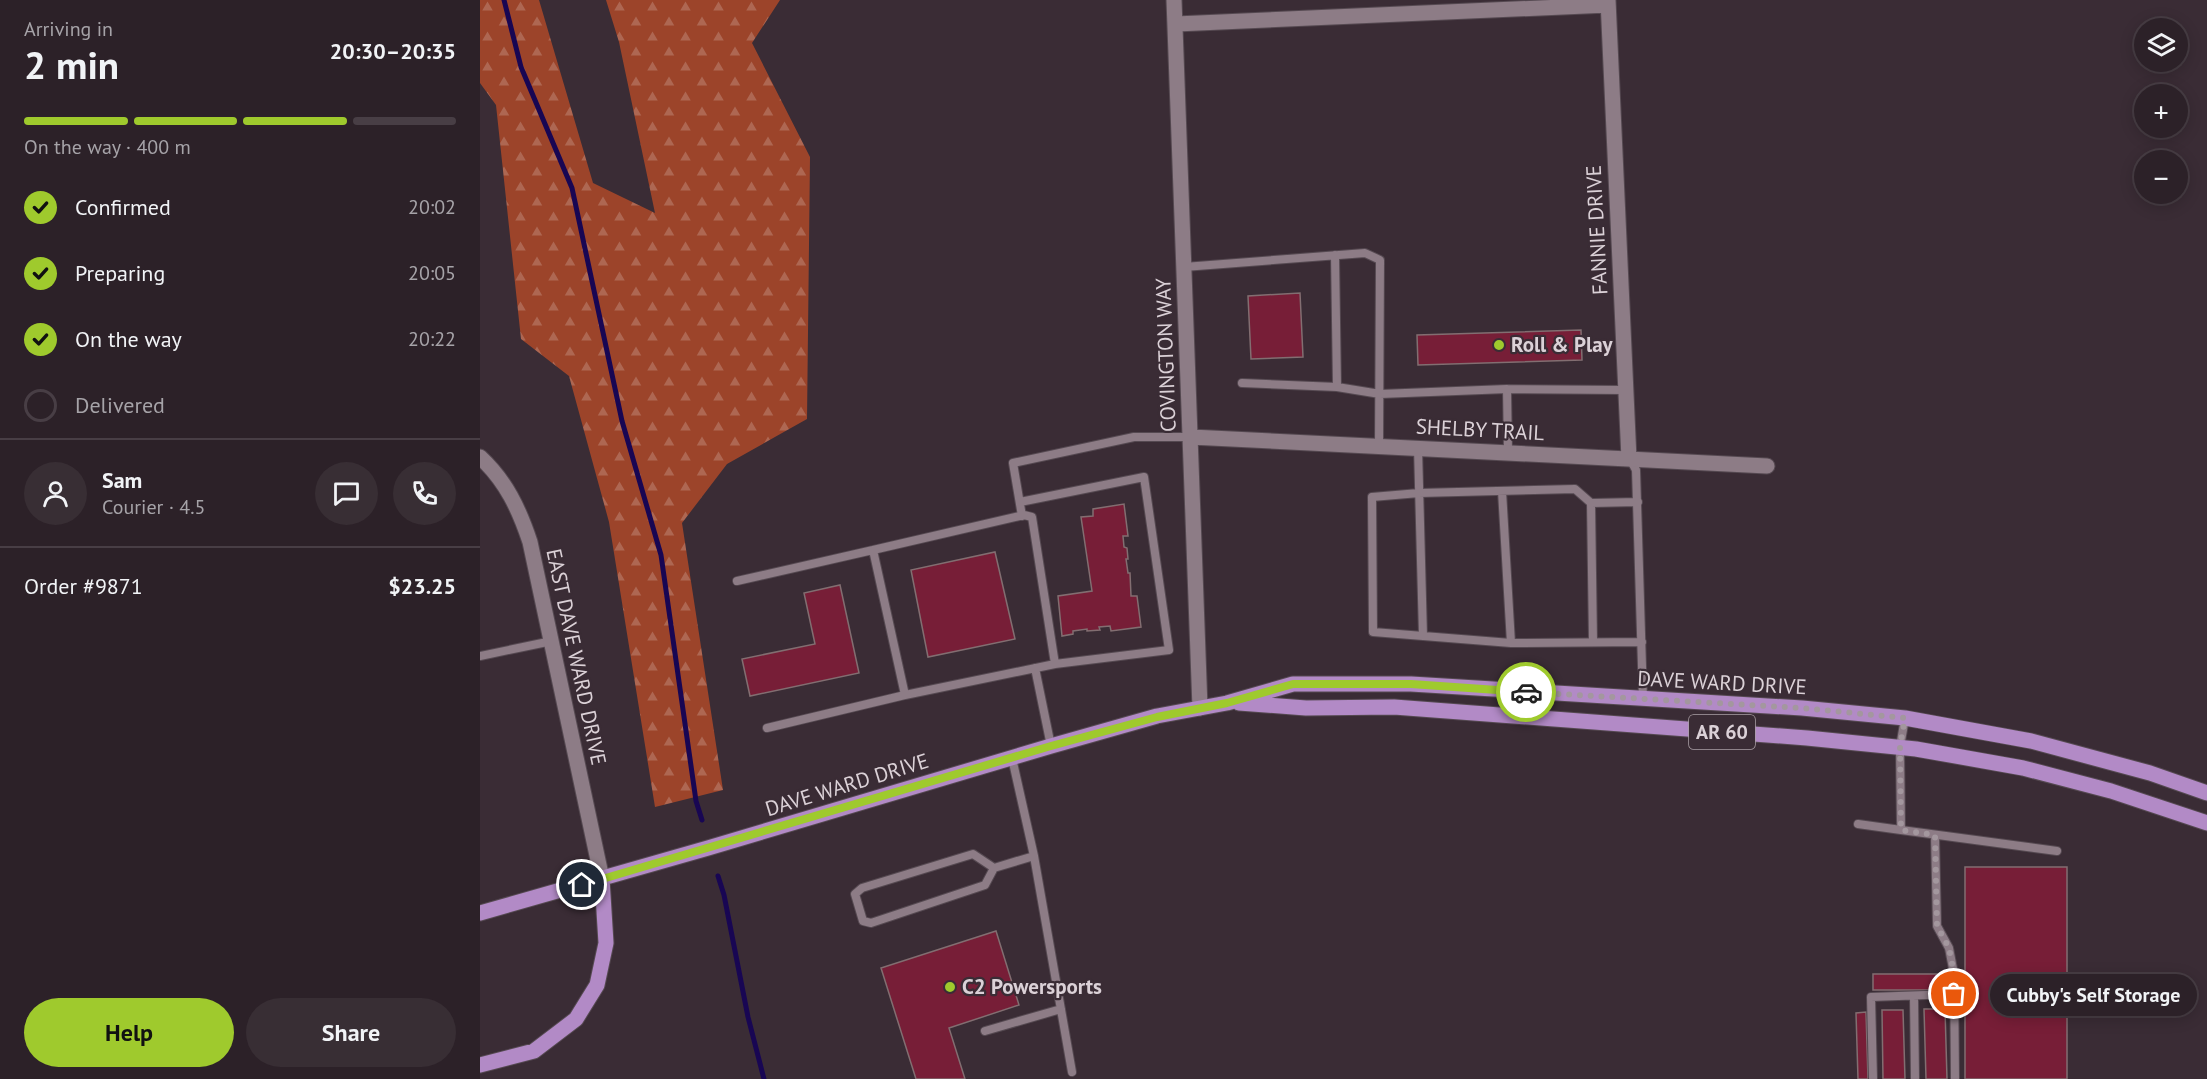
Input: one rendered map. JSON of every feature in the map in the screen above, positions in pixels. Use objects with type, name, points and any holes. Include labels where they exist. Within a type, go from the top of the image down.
[{"type":"main road","name":"DAVE WARD DRIVE","points":[[480,913],[1051,746],[1157,717],[1227,703],[1293,684],[1411,684],[1802,708],[1905,718],[2031,741],[2150,773],[2207,793]]},
{"type":"main road","name":"DAVE WARD DRIVE","points":[[1227,703],[1306,708],[1394,707],[1900,747],[2023,768],[2111,791],[2207,823]]},
{"type":"main road","points":[[480,1065],[534,1051],[576,1019],[597,985],[606,943],[602,879]]},
{"type":"street","name":"COVINGTON WAY","points":[[1174,0],[1200,708]]},
{"type":"street","points":[[1176,24],[1608,2]]},
{"type":"street","name":"FANNIE DRIVE","points":[[1608,2],[1629,459]]},
{"type":"street","name":"SHELBY TRAIL","points":[[1191,437],[1767,466]]},
{"type":"street","name":"EAST DAVE WARD DRIVE","points":[[480,457],[501,479],[523,522],[539,579],[602,879]]},
{"type":"lane","points":[[1184,267],[1365,253],[1380,260],[1379,446]]},
{"type":"lane","points":[[1335,255],[1337,387]]},
{"type":"lane","points":[[1242,383],[1337,387],[1380,394],[1507,388],[1625,390]]},
{"type":"lane","points":[[1507,388],[1509,452]]},
{"type":"lane","points":[[1022,516],[1013,463],[1134,437],[1191,437]]},
{"type":"lane","points":[[1418,448],[1423,636]]},
{"type":"lane","points":[[1629,459],[1636,470],[1638,502],[1643,699]]},
{"type":"lane","points":[[767,728],[905,695],[1055,664],[1169,650],[1144,477],[1020,502]]},
{"type":"lane","points":[[1638,502],[1591,502],[1575,489],[1419,493],[1372,497],[1373,632],[1511,643],[1642,642]]},
{"type":"lane","points":[[1502,491],[1511,643]]},
{"type":"lane","points":[[1591,502],[1593,642]]},
{"type":"lane","points":[[737,581],[1022,516],[1032,517],[1055,664]]},
{"type":"lane","points":[[873,550],[905,695]]},
{"type":"lane","points":[[480,656],[552,641]]},
{"type":"lane","points":[[1035,668],[1051,746]]},
{"type":"lane","points":[[1901,830],[1900,747],[1905,718]]},
{"type":"lane","points":[[1012,758],[1034,856],[1072,1072]]},
{"type":"lane","points":[[1858,824],[2057,850]]},
{"type":"lane","points":[[1935,835],[1937,926],[1949,948],[1954,974],[1955,1079]]},
{"type":"lane","points":[[994,868],[973,854],[862,888],[855,894],[863,921],[872,923],[985,885],[994,868],[1034,856]]},
{"type":"lane","points":[[1873,1079],[1871,997],[1954,994]]},
{"type":"lane","points":[[1914,996],[1916,1079]]},
{"type":"lane","points":[[985,1031],[1060,1009]]},
{"type":"green space","points":[[480,0],[539,0],[593,183],[655,213],[619,42],[606,0],[780,0],[752,43],[810,157],[807,419],[727,464],[682,523],[723,790],[655,807],[609,522],[569,376],[521,339],[496,105],[480,83]]},
{"type":"building","points":[[1300,293],[1303,357],[1251,359],[1248,296]]},
{"type":"building","points":[[1581,330],[1582,360],[1418,365],[1417,335]]},
{"type":"building","points":[[1124,504],[1128,536],[1123,536],[1124,547],[1127,548],[1128,559],[1126,559],[1128,573],[1130,573],[1131,596],[1137,596],[1141,627],[1111,631],[1110,626],[1099,627],[1100,630],[1073,631],[1073,634],[1062,636],[1058,596],[1092,591],[1081,517],[1093,516],[1093,509]]},
{"type":"building","points":[[995,552],[1015,639],[928,657],[911,570]]},
{"type":"building","points":[[840,585],[859,673],[750,696],[742,659],[815,644],[804,593]]},
{"type":"building","points":[[1965,867],[2067,867],[2067,1079],[1965,1079]]},
{"type":"building","name":"C2 Powersports","points":[[996,931],[1019,1005],[949,1028],[965,1079],[916,1079],[881,968]]},
{"type":"building","points":[[1873,974],[1940,974],[1941,990],[1873,990]]},
{"type":"building","points":[[1924,1009],[1945,1009],[1947,1079],[1926,1079]]},
{"type":"building","points":[[1882,1010],[1903,1010],[1905,1079],[1883,1079]]},
{"type":"building","points":[[1866,1012],[1868,1079],[1858,1079],[1856,1013]]},
{"type":"waterway","points":[[504,0],[521,67],[572,188],[622,421],[661,555],[696,801],[702,820]]},
{"type":"waterway","points":[[718,876],[724,895],[748,1017],[764,1079]]},
{"type":"way so far","points":[[1526,692],[1802,708],[1905,718],[1900,747],[1901,830],[1935,835],[1937,926],[1949,948],[1954,974],[1954,994]]},
{"type":"place","name":"Roll & Play","points":[[1499,345]]},
{"type":"place","name":"C2 Powersports","points":[[950,987]]},
{"type":"place","name":"Cubby's Self Storage","points":[[1954,994]]},
{"type":"route","points":[[582,885],[1051,746],[1157,717],[1227,703],[1293,684],[1411,684],[1526,692]]}]
